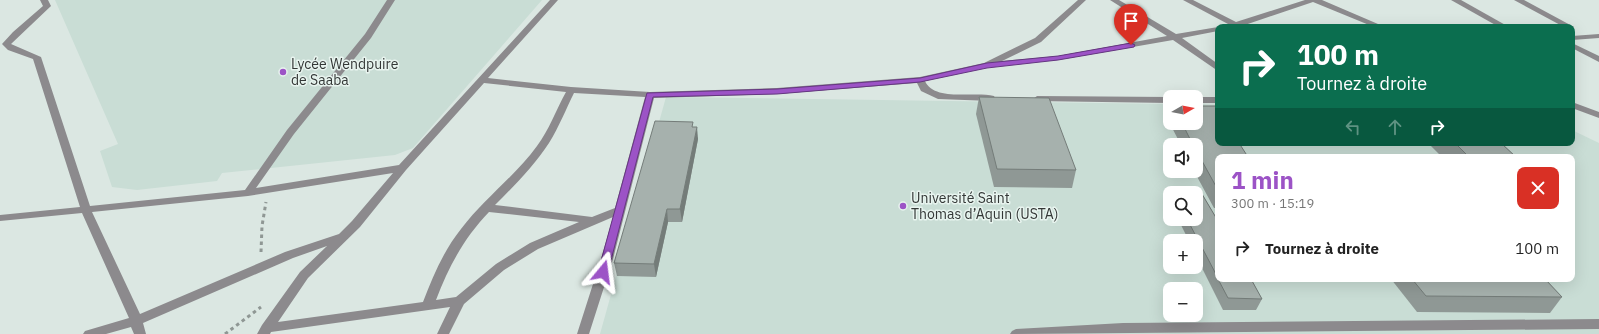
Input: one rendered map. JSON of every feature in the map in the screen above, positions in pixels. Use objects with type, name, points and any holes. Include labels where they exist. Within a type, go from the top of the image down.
[{"type":"street","points":[[44,0],[47,6],[38,17],[12,36],[6,44],[11,48],[37,58],[86,210],[133,312],[140,334]]},
{"type":"street","points":[[248,193],[262,168],[368,36],[390,0]]},
{"type":"street","points":[[264,331],[304,274],[356,224],[402,168],[554,0]]},
{"type":"street","points":[[987,65],[1038,40],[1082,0]]},
{"type":"street","points":[[1114,0],[1175,37],[1215,66]]},
{"type":"street","points":[[1187,0],[1240,24]]},
{"type":"street","points":[[1245,24],[1314,0],[1374,24]]},
{"type":"street","points":[[1455,0],[1499,24]]},
{"type":"street","points":[[1518,0],[1565,24]]},
{"type":"street","points":[[1575,29],[1588,37]]},
{"type":"street","points":[[482,80],[571,90],[650,95],[777,92],[920,80],[987,65],[1058,58],[1215,30]]},
{"type":"street","points":[[1575,38],[1599,36]]},
{"type":"street","points":[[1575,47],[1599,59]]},
{"type":"street","points":[[0,52],[11,48]]},
{"type":"street","points":[[920,80],[924,89],[938,96],[1004,98]]},
{"type":"street","points":[[428,305],[437,280],[456,245],[472,223],[518,176],[541,148],[571,90]]},
{"type":"street","points":[[583,334],[607,259],[650,95]]},
{"type":"street","points":[[1027,99],[1163,100]]},
{"type":"street","points":[[1203,100],[1215,100]]},
{"type":"street","points":[[1575,106],[1599,109]]},
{"type":"street","points":[[1575,106],[1599,115]]},
{"type":"street","points":[[0,218],[248,193],[402,168]]},
{"type":"street","points":[[487,208],[592,220]]},
{"type":"street","points":[[444,334],[460,300],[491,274],[523,253],[554,236],[619,210]]},
{"type":"street","points":[[89,334],[135,321],[289,255],[343,237]]},
{"type":"street","points":[[264,331],[460,300]]},
{"type":"street","points":[[1016,334],[1131,328],[1599,324]]},
{"type":"path","points":[[260,267],[262,226],[268,190]]},
{"type":"shaded area","name":"Lycée Wendpuire de Saaba","points":[[55,0],[542,0],[413,148],[395,155],[222,173],[217,181],[137,190],[112,187],[100,151],[118,144]]},
{"type":"shaded area","name":"Université Saint Thomas d’Aquin (USTA)","points":[[666,97],[1163,104],[1163,130],[1203,130],[1203,104],[1215,105],[1215,146],[1575,146],[1575,131],[1599,143],[1599,334],[600,334]]},
{"type":"building","points":[[979,97],[1049,98],[1076,170],[997,169]]},
{"type":"building","points":[[1203,106],[1215,106],[1215,146],[1241,146],[1246,154],[1215,154],[1215,185],[1203,163],[1203,138],[1190,138],[1186,130],[1203,130]]},
{"type":"building","points":[[655,121],[693,122],[692,127],[697,127],[680,209],[667,209],[654,264],[614,263]]},
{"type":"building","points":[[1458,146],[1504,146],[1513,154],[1466,154]]},
{"type":"building","points":[[1203,196],[1215,216],[1215,272],[1203,249],[1203,234],[1195,234],[1191,226],[1203,226]]},
{"type":"building","points":[[1220,282],[1253,282],[1262,299],[1228,298]]},
{"type":"building","points":[[1414,282],[1548,282],[1562,297],[1426,296]]},
{"type":"place","name":"Lycée Wendpuire de Saaba","points":[[283,72]]},
{"type":"place","name":"Université Saint Thomas d’Aquin (USTA)","points":[[903,206]]},
{"type":"route","points":[[603,272],[650,95],[777,92],[920,80],[987,65],[1058,58],[1131,45]]}]
